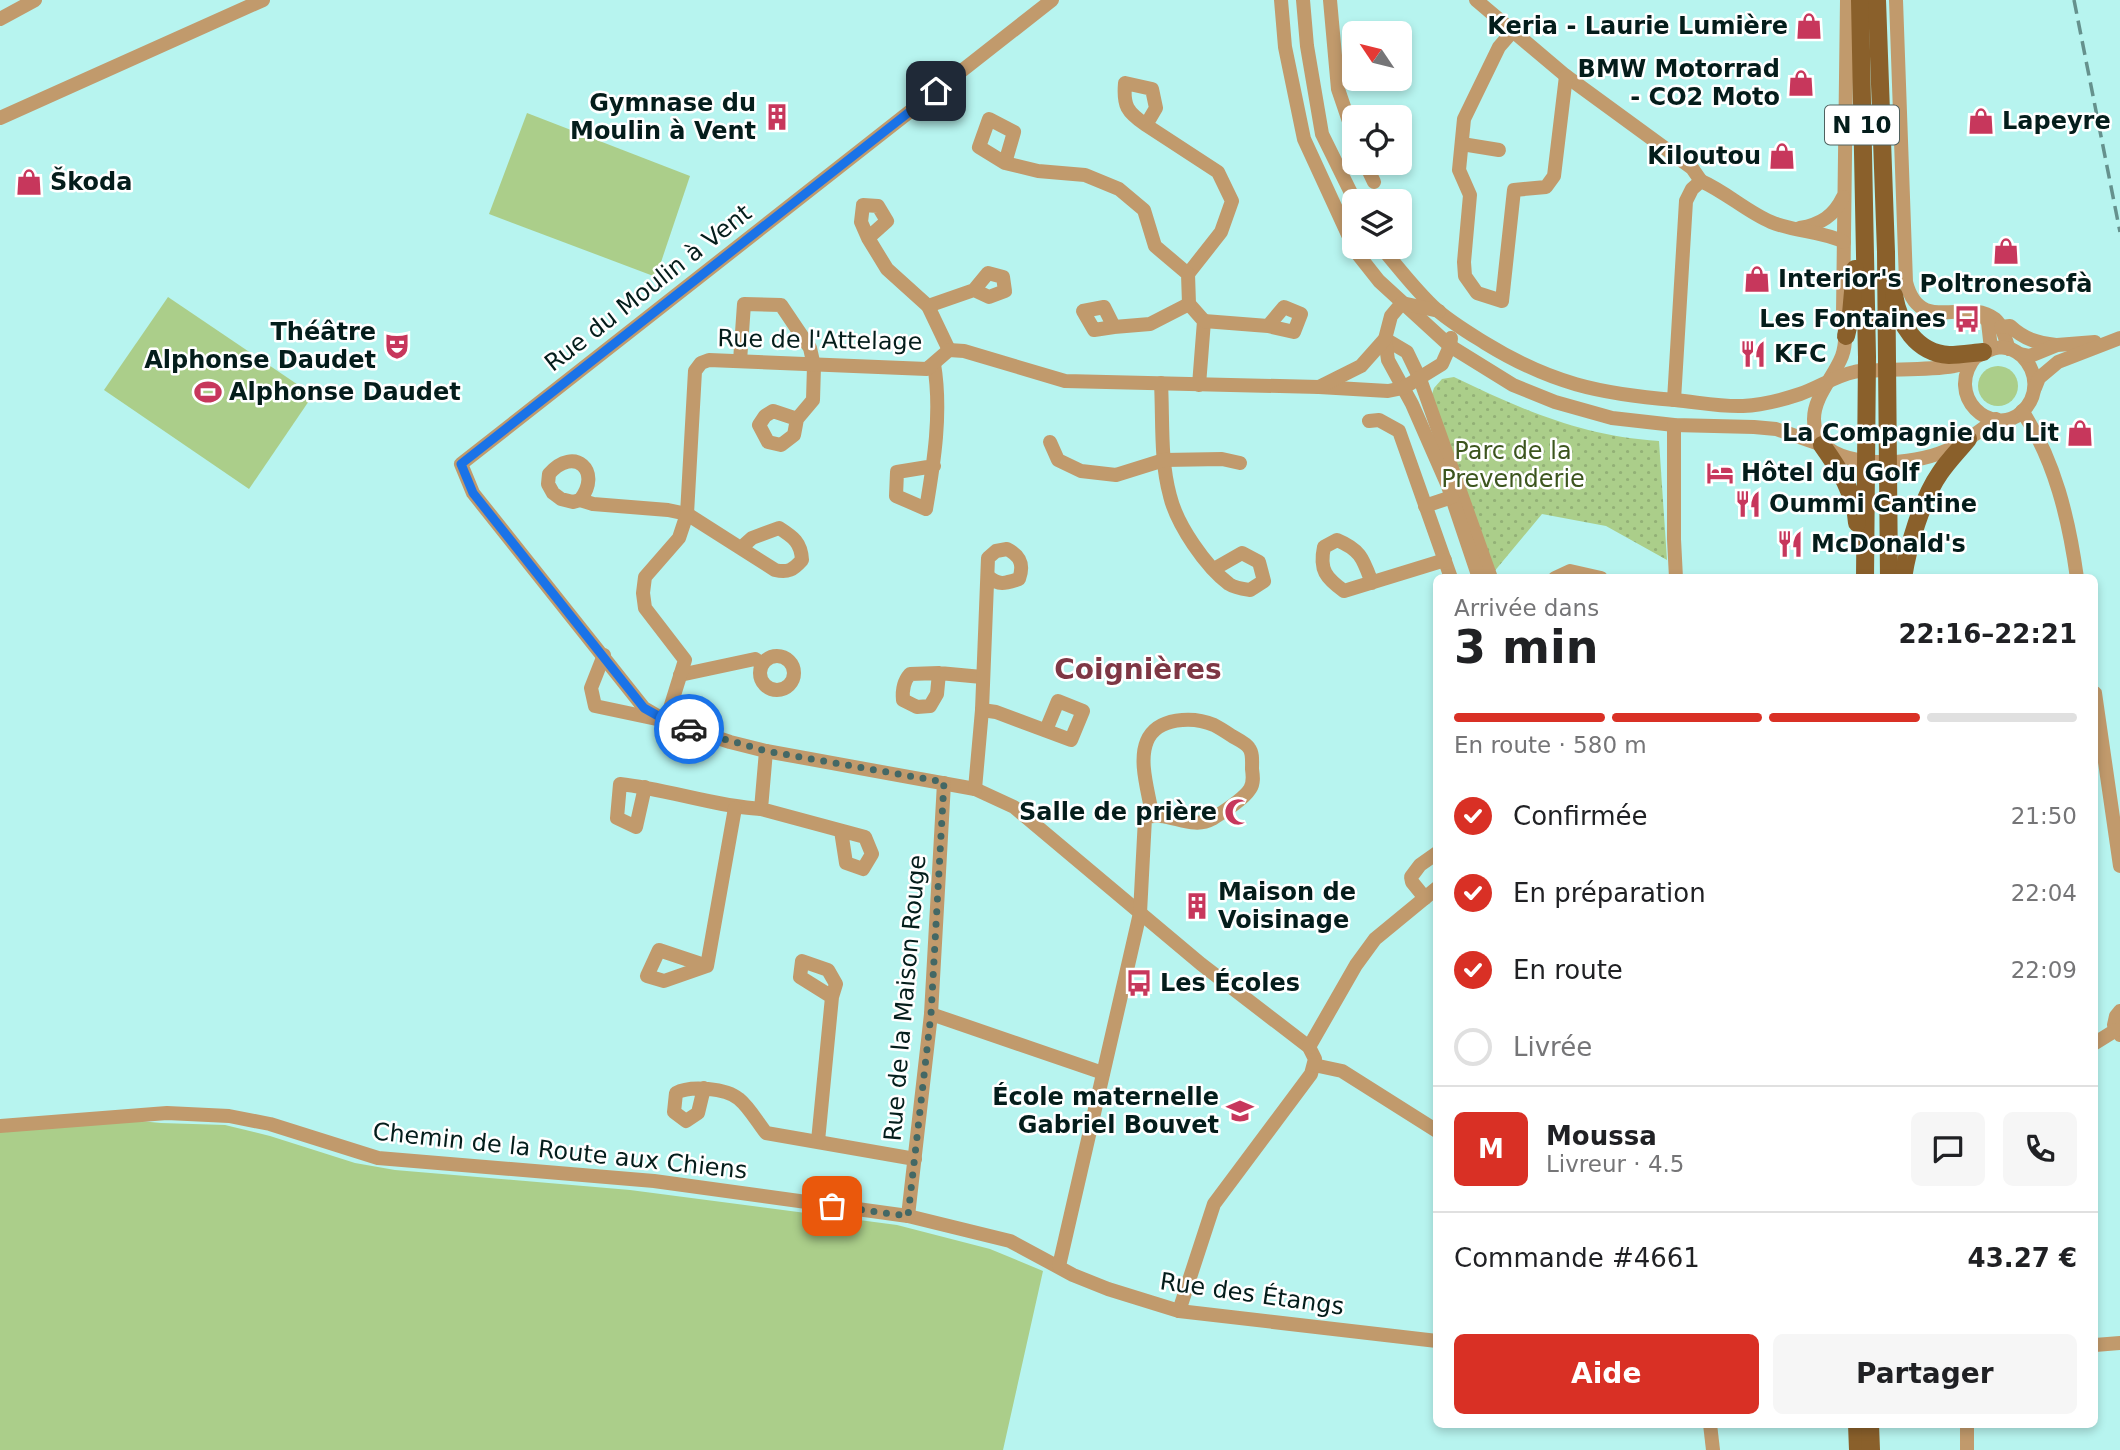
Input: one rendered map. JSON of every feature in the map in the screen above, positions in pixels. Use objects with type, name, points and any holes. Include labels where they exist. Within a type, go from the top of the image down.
[{"type":"main road","name":"N 10","points":[[1860,0],[1867,462],[1865,574]]},
{"type":"main road","name":"N 10","points":[[1877,0],[1886,252],[1889,574]]},
{"type":"main road","points":[[1846,337],[1851,314],[1854,272],[1864,250]]},
{"type":"main road","points":[[1886,252],[1894,268],[1899,315],[1915,341],[1931,352],[1949,355],[1983,352]]},
{"type":"main road","points":[[1904,574],[1920,513],[1931,487],[1968,439]]},
{"type":"main road","points":[[1822,445],[1848,486],[1856,507],[1857,544],[1865,553]]},
{"type":"main road","points":[[1857,1428],[1858,1450]]},
{"type":"main road","points":[[1870,1428],[1871,1450]]},
{"type":"street","points":[[0,19],[34,0]]},
{"type":"street","points":[[0,118],[263,0]]},
{"type":"street","name":"Rue du Moulin à Vent","points":[[667,721],[644,708],[473,493],[461,464],[1052,0]]},
{"type":"street","points":[[1281,0],[1285,47],[1304,139],[1356,252],[1379,281],[1450,346],[1513,385],[1555,402],[1612,418],[1674,425],[1776,429],[1822,445],[1848,458],[1867,462],[1932,456],[1968,439],[1996,419]]},
{"type":"street","points":[[1303,0],[1307,46],[1322,134],[1349,189]]},
{"type":"street","points":[[1330,0],[1338,89],[1343,105]]},
{"type":"street","points":[[1476,0],[1566,76],[1692,168],[1701,181],[1717,188],[1763,218],[1807,233],[1831,235],[1844,242]]},
{"type":"street","points":[[1822,445],[1814,428],[1815,405],[1843,353],[1846,337],[1843,313],[1847,0]]},
{"type":"street","points":[[1896,0],[1906,282],[1909,294],[1915,302],[1933,312],[1982,314],[1996,320],[2014,352],[2031,367],[2035,388]]},
{"type":"street","points":[[1512,32],[1499,47],[1464,119],[1459,170],[1471,195],[1464,262],[1465,275],[1477,293],[1502,301],[1514,190],[1546,187],[1554,176],[1566,76]]},
{"type":"street","points":[[1146,125],[1218,172],[1232,201],[1221,232],[1188,274],[1189,304],[1204,321],[1268,326]]},
{"type":"street","points":[[1462,144],[1499,150]]},
{"type":"street","points":[[1005,163],[1038,171],[1084,174],[1119,189],[1144,210],[1155,246],[1188,274]]},
{"type":"street","points":[[1371,175],[1374,182]]},
{"type":"street","points":[[1674,400],[1686,201],[1692,189],[1701,181]]},
{"type":"street","points":[[1793,229],[1813,226],[1826,219],[1838,209],[1844,196]]},
{"type":"street","points":[[868,238],[887,269],[929,306],[949,350]]},
{"type":"street","points":[[1391,259],[1439,311],[1519,364],[1559,381],[1603,392],[1742,406],[1767,403],[1799,394],[1854,372],[1956,366],[1983,352],[2014,352],[2030,356],[2057,345]]},
{"type":"street","points":[[929,306],[974,290]]},
{"type":"street","points":[[1402,303],[1439,311]]},
{"type":"street","name":"Rue de l'Attelage","points":[[1319,387],[1361,366],[1385,340],[1391,316],[1402,303]]},
{"type":"street","points":[[740,361],[744,304],[781,304],[810,348],[814,366],[813,400],[797,419]]},
{"type":"street","points":[[1114,327],[1150,324],[1189,304]]},
{"type":"street","points":[[1982,314],[1988,322],[1983,352],[1968,366],[1964,377],[1966,398],[1986,417],[1996,419],[2006,419],[2022,411],[2031,401],[2039,379],[2058,362],[2117,339]]},
{"type":"street","points":[[1199,385],[1204,321]]},
{"type":"street","points":[[1450,346],[1453,322]]},
{"type":"street","points":[[2001,327],[2010,326],[2018,334],[2039,343],[2057,345],[2117,339]]},
{"type":"street","points":[[1385,340],[1407,352],[1420,379],[1490,574]]},
{"type":"street","points":[[1385,340],[1388,360],[1452,497],[1478,574]]},
{"type":"street","name":"Rue de l'Attelage","points":[[667,721],[685,660],[645,608],[643,593],[645,578],[679,538],[687,514],[695,371],[701,363],[709,360],[928,369],[949,350],[964,351],[1065,381],[1388,391],[1403,388],[1442,364],[1450,346]]},
{"type":"street","points":[[934,364],[938,386],[934,466]]},
{"type":"street","points":[[1161,383],[1164,460],[1170,498],[1197,552],[1214,569]]},
{"type":"street","points":[[2022,411],[2031,424],[2062,497],[2071,533],[2076,574]]},
{"type":"street","points":[[1369,421],[1379,420],[1399,431],[1450,574]]},
{"type":"street","points":[[1674,425],[1676,574]]},
{"type":"street","points":[[1050,442],[1058,460],[1081,471],[1116,475],[1164,460],[1222,459],[1240,463]]},
{"type":"street","points":[[1425,506],[1452,497]]},
{"type":"street","points":[[580,499],[593,504],[687,514],[742,547]]},
{"type":"street","points":[[1911,574],[1912,543]]},
{"type":"street","points":[[1372,583],[1445,560]]},
{"type":"street","points":[[1564,574],[1570,571],[1581,574]]},
{"type":"street","points":[[975,789],[982,710],[985,604],[989,577]]},
{"type":"street","points":[[604,655],[591,688],[595,706],[667,721],[766,751],[975,789],[1014,807],[1250,1003],[1309,1047],[1315,1059],[1311,1074],[1214,1204],[1179,1311]]},
{"type":"street","points":[[680,675],[755,659],[762,664]]},
{"type":"street","points":[[939,673],[982,677]]},
{"type":"street","points":[[982,710],[996,712],[1046,730]]},
{"type":"street","points":[[2098,714],[2120,866]]},
{"type":"street","points":[[1059,1266],[1140,913],[1145,818],[1152,815],[1190,822],[1209,821],[1251,788],[1249,746],[1214,725],[1195,720],[1174,721],[1158,728],[1148,738],[1145,749],[1152,815]]},
{"type":"street","points":[[761,809],[766,751]]},
{"type":"street","name":"Rue de la Maison Rouge","points":[[908,1216],[931,1014],[944,782]]},
{"type":"street","points":[[645,787],[734,808],[761,809],[841,831]]},
{"type":"street","points":[[707,966],[734,808]]},
{"type":"street","points":[[1309,1047],[1356,965],[1375,939],[1432,896],[1412,881],[1411,877],[1420,865],[1433,856]]},
{"type":"street","points":[[818,1141],[832,997]]},
{"type":"street","points":[[2098,1042],[2118,1033],[2114,1020],[2120,1010]]},
{"type":"street","points":[[931,1014],[1103,1073]]},
{"type":"street","points":[[1314,1065],[1342,1071],[1433,1128]]},
{"type":"street","points":[[704,1088],[738,1097],[766,1133],[915,1159]]},
{"type":"street","name":"Chemin de la Route aux Chiens","points":[[0,1126],[167,1113],[229,1116],[270,1124],[378,1158],[654,1181],[908,1216]]},
{"type":"street","name":"Rue des Étangs","points":[[908,1216],[1010,1241],[1108,1290],[1179,1311],[1433,1341]]},
{"type":"street","points":[[2098,1345],[2120,1343]]},
{"type":"street","points":[[1710,1428],[1713,1450]]},
{"type":"street","points":[[1967,1428],[1967,1450]]},
{"type":"green space","points":[[527,113],[690,176],[656,277],[489,214]]},
{"type":"green space","name":"Alphonse Daudet","points":[[168,297],[313,395],[249,489],[104,390]]},
{"type":"green space","points":[[1998,366],[2006,367],[2012,372],[2017,378],[2017,394],[2012,400],[2006,405],[1998,406],[1990,405],[1984,400],[1979,394],[1978,386],[1979,378],[1984,372],[1990,367]]},
{"type":"green space","name":"Parc de la Prevenderie","points":[[1454,377],[1553,420],[1604,434],[1659,441],[1667,560],[1606,526],[1542,514],[1493,573],[1431,397],[1434,388],[1442,379]]},
{"type":"green space","points":[[97,1117],[225,1125],[355,1163],[395,1170],[630,1190],[897,1225],[990,1249],[1043,1271],[1003,1450],[0,1450],[0,1125]]},
{"type":"railway","points":[[2074,0],[2120,232]]},
{"type":"way so far","points":[[689,729],[766,751],[944,782],[931,1014],[908,1216],[832,1206]]},
{"type":"place","name":"Keria - Laurie Lumière","points":[[1809,26]]},
{"type":"place","name":"BMW Motorrad - CO2 Moto","points":[[1801,83]]},
{"type":"place","name":"Gymnase du Moulin à Vent","points":[[777,117]]},
{"type":"place","name":"Lapeyre","points":[[1981,121]]},
{"type":"place","name":"Kiloutou","points":[[1782,156]]},
{"type":"place","name":"Škoda","points":[[29,182]]},
{"type":"place","name":"Poltronesofà","points":[[2006,251]]},
{"type":"place","name":"Interior's","points":[[1757,279]]},
{"type":"place","name":"Les Fontaines","points":[[1967,319]]},
{"type":"place","name":"Théâtre Alphonse Daudet","points":[[397,346]]},
{"type":"place","name":"KFC","points":[[1753,354]]},
{"type":"place","name":"Alphonse Daudet","points":[[208,392]]},
{"type":"place","name":"La Compagnie du Lit","points":[[2080,433]]},
{"type":"place","name":"Hôtel du Golf","points":[[1720,473]]},
{"type":"place","name":"Oummi Cantine","points":[[1748,504]]},
{"type":"place","name":"McDonald's","points":[[1790,544]]},
{"type":"place","name":"Salle de prière","points":[[1238,812]]},
{"type":"place","name":"Maison de Voisinage","points":[[1197,906]]},
{"type":"place","name":"Les Écoles","points":[[1139,983]]},
{"type":"place","name":"École maternelle Gabriel Bouvet","points":[[1240,1111]]},
{"type":"district","name":"Coignières","points":[[1138,669]]},
{"type":"route","points":[[689,729],[644,708],[473,493],[461,464],[936,91]]}]
